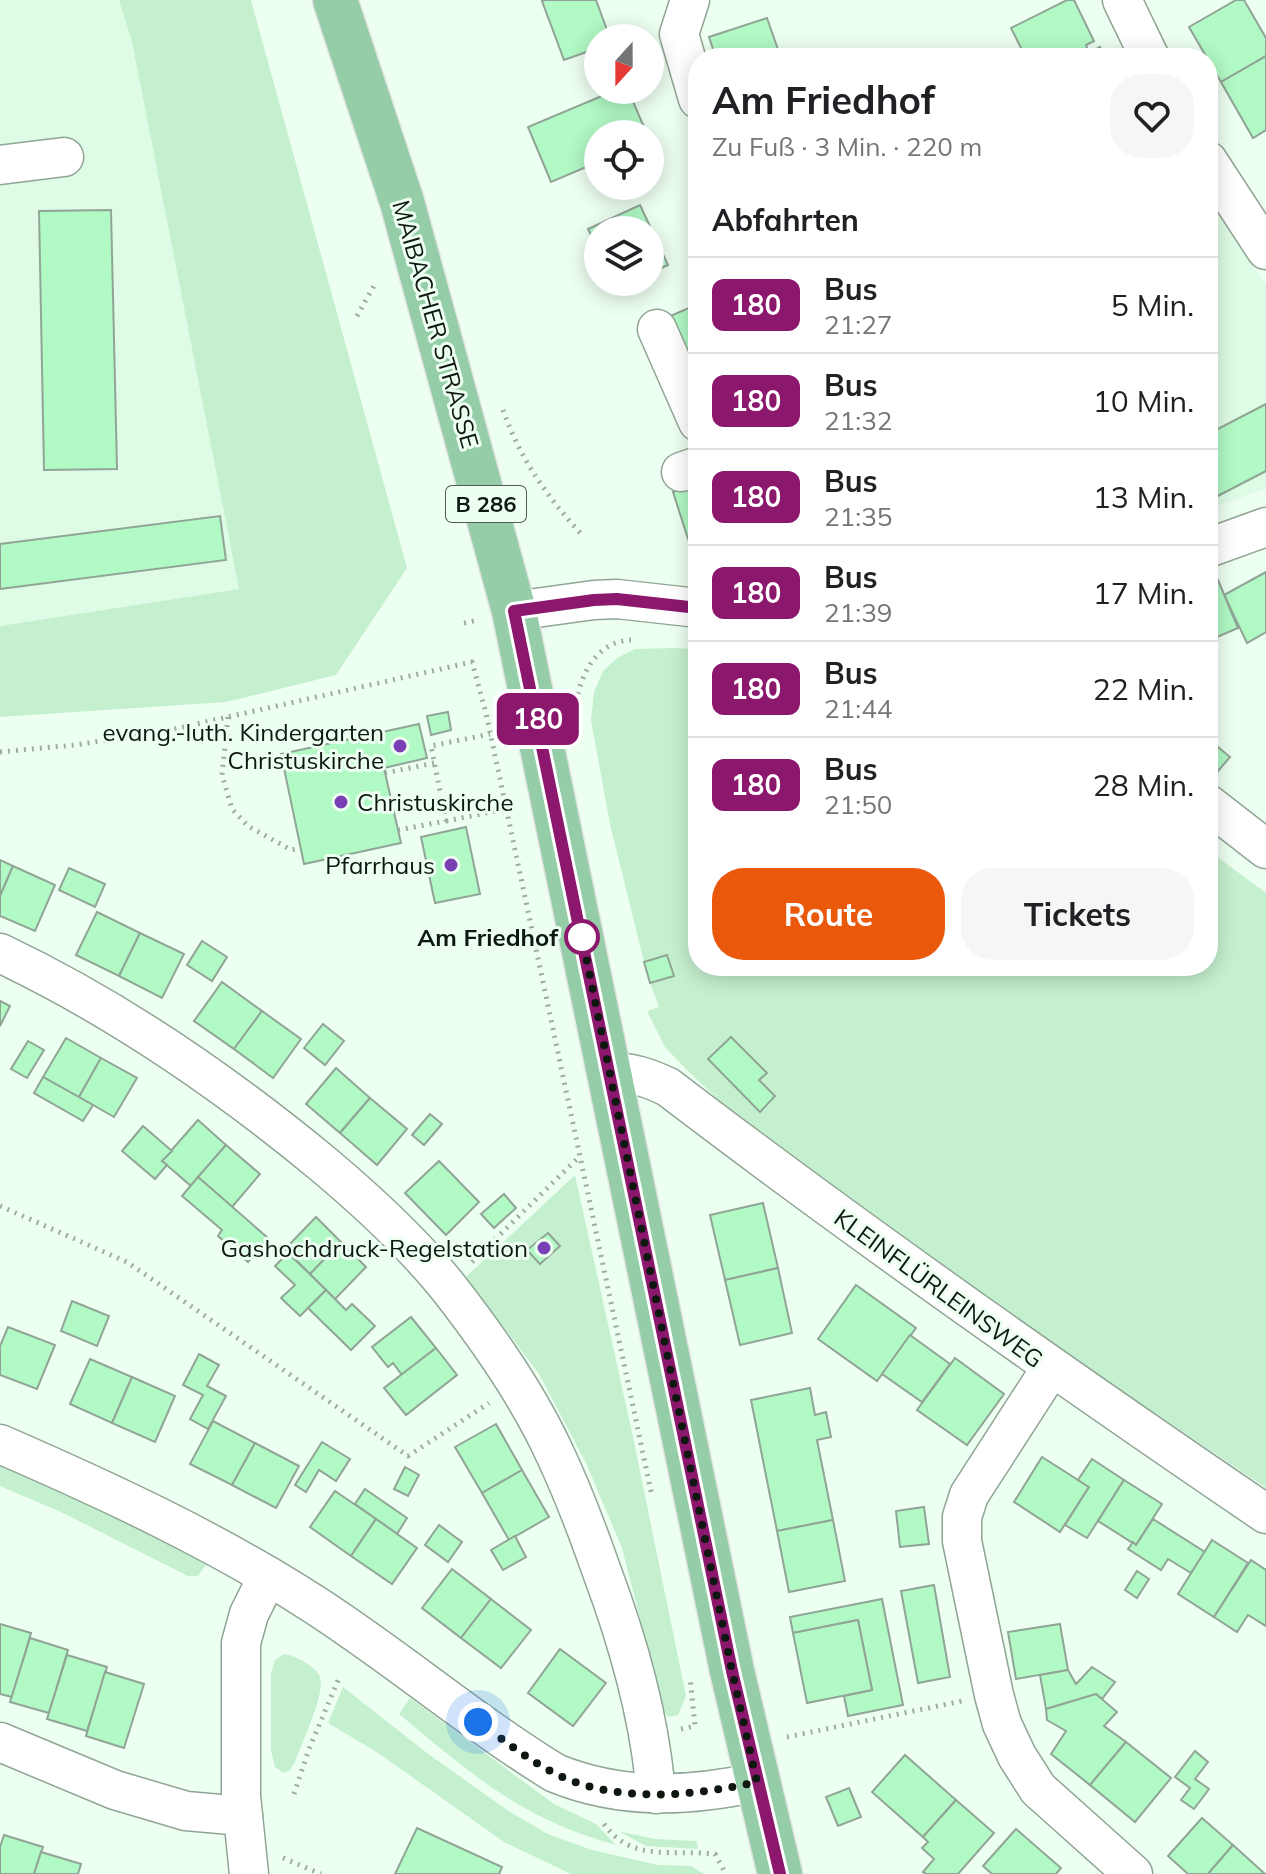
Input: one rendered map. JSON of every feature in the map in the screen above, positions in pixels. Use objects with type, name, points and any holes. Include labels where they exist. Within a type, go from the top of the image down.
[{"type":"main road","name":"MAIBACHER STRASSE","points":[[335,0],[402,202],[514,611],[732,1671],[780,1874]]},
{"type":"street","points":[[688,65],[679,34],[690,0]]},
{"type":"street","points":[[1122,0],[1145,48]]},
{"type":"street","points":[[0,165],[64,157]]},
{"type":"street","points":[[1218,176],[1266,250]]},
{"type":"street","points":[[657,329],[688,399]]},
{"type":"street","points":[[1218,544],[1266,527]]},
{"type":"street","points":[[514,611],[605,599],[688,607]]},
{"type":"street","points":[[1218,812],[1266,849]]},
{"type":"street","points":[[0,953],[95,1003],[247,1104],[345,1183],[447,1286],[516,1385],[555,1453],[626,1635],[653,1751],[656,1794]]},
{"type":"street","name":"KLEINFLÜRLEINSWEG","points":[[611,1072],[627,1072],[668,1087],[829,1209],[1051,1368],[1266,1514]]},
{"type":"street","points":[[1051,1368],[969,1495],[962,1517],[962,1541],[998,1710],[1017,1756],[1038,1789],[1133,1874]]},
{"type":"street","points":[[0,1444],[124,1499],[268,1576],[316,1606],[555,1773],[610,1791],[656,1794],[706,1792],[757,1782]]},
{"type":"street","points":[[249,1874],[240,1782],[241,1643],[249,1614],[268,1576]]},
{"type":"street","points":[[0,1742],[115,1790],[186,1811],[243,1816]]},
{"type":"path","points":[[357,316],[375,284]]},
{"type":"path","points":[[578,694],[581,678],[602,650],[613,643],[636,640]]},
{"type":"path","points":[[0,752],[125,738],[472,662],[653,1499]]},
{"type":"path","points":[[228,717],[222,775],[232,809],[248,826],[291,850],[300,848]]},
{"type":"path","points":[[446,821],[431,746],[490,734]]},
{"type":"path","points":[[385,773],[434,763]]},
{"type":"path","points":[[398,830],[506,809]]},
{"type":"path","points":[[447,1286],[580,1156]]},
{"type":"path","points":[[0,1206],[127,1262],[408,1456],[516,1385]]},
{"type":"path","points":[[689,1670],[695,1726]]},
{"type":"path","points":[[294,1794],[339,1678]]},
{"type":"path","points":[[784,1737],[926,1708]]},
{"type":"path","points":[[635,1850],[715,1854],[726,1874]]},
{"type":"shaded area","points":[[0,0],[119,0],[132,42],[239,589],[0,626]]},
{"type":"shaded area","points":[[119,0],[251,0],[407,568],[336,675],[226,702],[0,717],[0,626],[239,589],[132,42]]},
{"type":"shaded area","points":[[1218,213],[1266,286],[1266,489],[1218,506]]},
{"type":"shaded area","points":[[635,649],[688,649],[688,976],[1218,976],[1218,857],[1266,893],[1266,1488],[1022,1323],[786,1156],[725,1106],[665,1047],[647,1011],[659,1007],[650,983],[673,976],[667,955],[644,962],[610,824],[591,720],[594,692],[603,671],[617,658]],"holes":[[[731,1037],[766,1072],[759,1080],[775,1096],[760,1111],[708,1059]]]},
{"type":"shaded area","points":[[575,1175],[686,1696],[678,1715],[668,1717],[664,1712],[622,1548],[586,1463],[539,1374],[466,1277]]},
{"type":"shaded area","points":[[0,1464],[130,1525],[206,1565],[198,1576],[188,1576],[63,1513],[0,1486]]},
{"type":"shaded area","points":[[284,1654],[314,1669],[321,1685],[295,1762],[284,1773],[275,1767],[271,1751],[271,1673],[275,1660]]},
{"type":"shaded area","points":[[343,1687],[427,1753],[510,1812],[548,1834],[592,1850],[658,1865],[691,1866],[704,1874],[571,1874],[504,1842],[378,1753],[328,1723]]},
{"type":"shaded area","points":[[410,1698],[554,1804],[596,1824],[616,1845],[553,1822],[500,1793],[399,1714]]},
{"type":"shaded area","points":[[618,1831],[655,1839],[697,1841],[698,1849],[646,1846]]},
{"type":"building","points":[[596,0],[605,24],[584,24],[584,53],[564,60],[542,1]]},
{"type":"building","points":[[1067,0],[1074,0],[1094,41],[1086,45],[1087,48],[1021,48],[1011,28]]},
{"type":"building","points":[[1236,0],[1244,0],[1266,38],[1266,56],[1221,82],[1218,77],[1218,48],[1201,48],[1189,27]]},
{"type":"building","points":[[767,18],[778,48],[713,48],[709,37]]},
{"type":"building","points":[[1266,56],[1266,130],[1253,138],[1221,82]]},
{"type":"building","points":[[584,103],[634,104],[641,120],[584,120],[584,168],[551,182],[528,127]]},
{"type":"building","points":[[640,205],[645,216],[616,216]]},
{"type":"building","points":[[111,210],[117,469],[44,470],[39,211]]},
{"type":"building","points":[[688,308],[688,358],[668,317]]},
{"type":"building","points":[[1266,404],[1266,471],[1218,496],[1218,429]]},
{"type":"building","points":[[688,487],[688,539],[673,492]]},
{"type":"building","points":[[220,516],[226,560],[0,589],[0,544]]},
{"type":"building","points":[[1266,572],[1266,632],[1247,643],[1224,595]]},
{"type":"building","points":[[1218,580],[1238,628],[1218,637]]},
{"type":"building","points":[[448,712],[451,730],[431,735],[427,716]]},
{"type":"building","name":"Christuskirche","points":[[419,724],[427,758],[384,768],[401,843],[304,864],[281,754]]},
{"type":"building","points":[[1218,747],[1230,757],[1218,771]]},
{"type":"building","name":"Pfarrhaus","points":[[466,827],[480,894],[435,903],[421,837]]},
{"type":"building","points":[[0,860],[13,866],[0,896]]},
{"type":"building","points":[[13,866],[55,885],[35,931],[0,916],[0,896]]},
{"type":"building","points":[[69,868],[105,884],[95,907],[59,890]]},
{"type":"building","points":[[97,912],[140,933],[119,976],[76,955]]},
{"type":"building","points":[[140,933],[184,954],[162,998],[119,976]]},
{"type":"building","points":[[202,941],[227,957],[212,981],[187,965]]},
{"type":"building","points":[[667,955],[674,976],[650,983],[644,962]]},
{"type":"building","points":[[222,982],[262,1011],[234,1049],[194,1021]]},
{"type":"building","points":[[0,1001],[10,1006],[0,1026]]},
{"type":"building","points":[[262,1011],[301,1039],[273,1078],[234,1049]]},
{"type":"building","points":[[323,1024],[344,1041],[325,1065],[304,1048]]},
{"type":"building","points":[[731,1037],[767,1073],[759,1080],[775,1096],[760,1112],[708,1059]]},
{"type":"building","points":[[66,1038],[101,1058],[79,1097],[43,1077]]},
{"type":"building","points":[[28,1041],[44,1050],[27,1078],[11,1069]]},
{"type":"building","points":[[101,1058],[137,1078],[114,1117],[79,1097]]},
{"type":"building","points":[[336,1068],[370,1098],[340,1133],[306,1104]]},
{"type":"building","points":[[43,1077],[93,1105],[83,1121],[34,1093]]},
{"type":"building","points":[[370,1098],[407,1129],[377,1165],[340,1133]]},
{"type":"building","points":[[430,1114],[442,1124],[424,1145],[412,1135]]},
{"type":"building","points":[[198,1120],[226,1145],[191,1186],[162,1161]]},
{"type":"building","points":[[143,1126],[172,1151],[162,1161],[167,1165],[155,1179],[122,1151]]},
{"type":"building","points":[[226,1145],[260,1174],[232,1207],[198,1177]]},
{"type":"building","points":[[439,1161],[479,1202],[446,1235],[405,1193]]},
{"type":"building","points":[[198,1177],[268,1238],[248,1262],[218,1236],[222,1230],[182,1196]]},
{"type":"building","points":[[504,1194],[516,1208],[494,1228],[481,1214]]},
{"type":"building","points":[[763,1203],[778,1268],[725,1280],[710,1215]]},
{"type":"building","points":[[316,1217],[341,1242],[310,1274],[285,1249]]},
{"type":"building","name":"Gashochdruck-Regelstation","points":[[548,1233],[560,1246],[540,1264],[527,1250]]},
{"type":"building","points":[[341,1242],[366,1267],[335,1299],[310,1274]]},
{"type":"building","points":[[288,1253],[326,1290],[300,1316],[281,1298],[295,1285],[275,1266]]},
{"type":"building","points":[[778,1268],[792,1333],[740,1345],[725,1280]]},
{"type":"building","points":[[856,1285],[916,1328],[877,1381],[818,1339]]},
{"type":"building","points":[[326,1290],[346,1310],[352,1304],[375,1326],[351,1350],[308,1308]]},
{"type":"building","points":[[72,1301],[109,1316],[97,1346],[61,1331]]},
{"type":"building","points":[[411,1317],[436,1348],[402,1375],[393,1363],[388,1367],[372,1347]]},
{"type":"building","points":[[8,1327],[55,1345],[37,1389],[0,1375],[0,1346]]},
{"type":"building","points":[[910,1335],[950,1364],[922,1402],[882,1374]]},
{"type":"building","points":[[436,1348],[457,1375],[406,1415],[384,1388]]},
{"type":"building","points":[[199,1354],[219,1365],[207,1386],[226,1396],[208,1429],[190,1419],[203,1395],[183,1385]]},
{"type":"building","points":[[955,1358],[1004,1394],[967,1445],[917,1410]]},
{"type":"building","points":[[90,1359],[132,1377],[112,1423],[70,1404]]},
{"type":"building","points":[[132,1377],[175,1396],[155,1442],[112,1423]]},
{"type":"building","points":[[810,1388],[815,1415],[826,1412],[831,1437],[817,1440],[833,1520],[777,1531],[751,1400]]},
{"type":"building","points":[[213,1421],[255,1443],[232,1485],[190,1464]]},
{"type":"building","points":[[496,1424],[522,1470],[482,1493],[455,1447]]},
{"type":"building","points":[[322,1442],[350,1459],[336,1481],[319,1470],[306,1492],[295,1485]]},
{"type":"building","points":[[255,1443],[299,1466],[276,1508],[232,1485]]},
{"type":"building","points":[[1042,1457],[1089,1487],[1060,1532],[1014,1502]]},
{"type":"building","points":[[1092,1459],[1124,1480],[1087,1538],[1065,1525],[1089,1487],[1078,1480]]},
{"type":"building","points":[[405,1467],[419,1475],[408,1496],[394,1489]]},
{"type":"building","points":[[522,1470],[549,1517],[509,1540],[482,1493]]},
{"type":"building","points":[[1124,1480],[1162,1504],[1136,1545],[1098,1521]]},
{"type":"building","points":[[365,1489],[407,1518],[397,1534],[355,1504]]},
{"type":"building","points":[[335,1491],[376,1519],[351,1556],[310,1527]]},
{"type":"building","points":[[924,1507],[929,1544],[900,1547],[896,1511]]},
{"type":"building","points":[[376,1519],[417,1548],[392,1584],[351,1556]]},
{"type":"building","points":[[1153,1519],[1205,1552],[1191,1573],[1168,1559],[1161,1570],[1128,1549],[1133,1542],[1136,1545]]},
{"type":"building","points":[[833,1520],[845,1581],[789,1592],[777,1531]]},
{"type":"building","points":[[439,1525],[462,1542],[448,1562],[425,1545]]},
{"type":"building","points":[[515,1536],[526,1557],[503,1570],[491,1550]]},
{"type":"building","points":[[1212,1540],[1248,1563],[1214,1617],[1178,1594]]},
{"type":"building","points":[[1251,1560],[1266,1570],[1266,1626],[1248,1615],[1237,1632],[1214,1617]]},
{"type":"building","points":[[452,1569],[491,1599],[461,1638],[422,1608]]},
{"type":"building","points":[[1137,1571],[1149,1579],[1137,1598],[1125,1590]]},
{"type":"building","points":[[934,1585],[950,1677],[918,1683],[901,1591]]},
{"type":"building","points":[[491,1599],[531,1630],[501,1668],[461,1638]]},
{"type":"building","points":[[882,1599],[903,1705],[848,1716],[844,1696],[872,1690],[858,1620],[793,1633],[790,1617]]},
{"type":"building","points":[[858,1620],[872,1690],[807,1703],[793,1633]]},
{"type":"building","points":[[0,1624],[31,1633],[12,1697],[0,1694]]},
{"type":"building","points":[[1060,1624],[1068,1670],[1016,1679],[1008,1632]]},
{"type":"building","points":[[30,1638],[68,1650],[49,1713],[10,1702]]},
{"type":"building","points":[[560,1649],[606,1683],[573,1726],[528,1693]]},
{"type":"building","points":[[67,1655],[107,1667],[87,1731],[47,1719]]},
{"type":"building","points":[[1092,1667],[1115,1682],[1102,1699],[1096,1694],[1046,1709],[1040,1675],[1068,1670],[1076,1684]]},
{"type":"building","points":[[105,1672],[144,1684],[124,1748],[86,1736]]},
{"type":"building","points":[[1096,1694],[1117,1712],[1104,1726],[1126,1742],[1090,1785],[1051,1754],[1066,1731],[1047,1720],[1046,1709]]},
{"type":"building","points":[[1126,1742],[1171,1778],[1135,1822],[1090,1785]]},
{"type":"building","points":[[1195,1751],[1208,1762],[1195,1779],[1209,1789],[1194,1809],[1181,1800],[1190,1788],[1175,1777]]},
{"type":"building","points":[[905,1755],[956,1800],[923,1837],[872,1792]]},
{"type":"building","points":[[849,1788],[861,1817],[838,1826],[826,1797]]},
{"type":"building","points":[[956,1800],[994,1833],[958,1874],[926,1874],[923,1872],[934,1859],[922,1848],[928,1842],[923,1837]]},
{"type":"building","points":[[1202,1818],[1233,1845],[1208,1874],[1188,1874],[1168,1856]]},
{"type":"building","points":[[417,1828],[502,1867],[499,1874],[395,1874]]},
{"type":"building","points":[[1016,1829],[1061,1868],[1056,1874],[992,1874],[983,1866]]},
{"type":"building","points":[[4,1835],[43,1847],[34,1874],[0,1874],[0,1847]]},
{"type":"building","points":[[1233,1845],[1265,1874],[1208,1874]]},
{"type":"building","points":[[41,1852],[81,1864],[78,1874],[34,1874]]},
{"type":"bus line","name":"180","points":[[688,607],[617,599],[514,611],[732,1671],[780,1874]]},
{"type":"place","name":"evang.-luth. Kindergarten Christuskirche","points":[[400,746]]},
{"type":"place","name":"Christuskirche","points":[[341,802]]},
{"type":"place","name":"Pfarrhaus","points":[[451,865]]},
{"type":"place","name":"Am Friedhof","points":[[582,937]]},
{"type":"place","name":"Gashochdruck-Regelstation","points":[[544,1248]]},
{"type":"route","points":[[478,1722],[555,1773],[610,1791],[656,1794],[706,1792],[757,1782],[582,937]]}]
